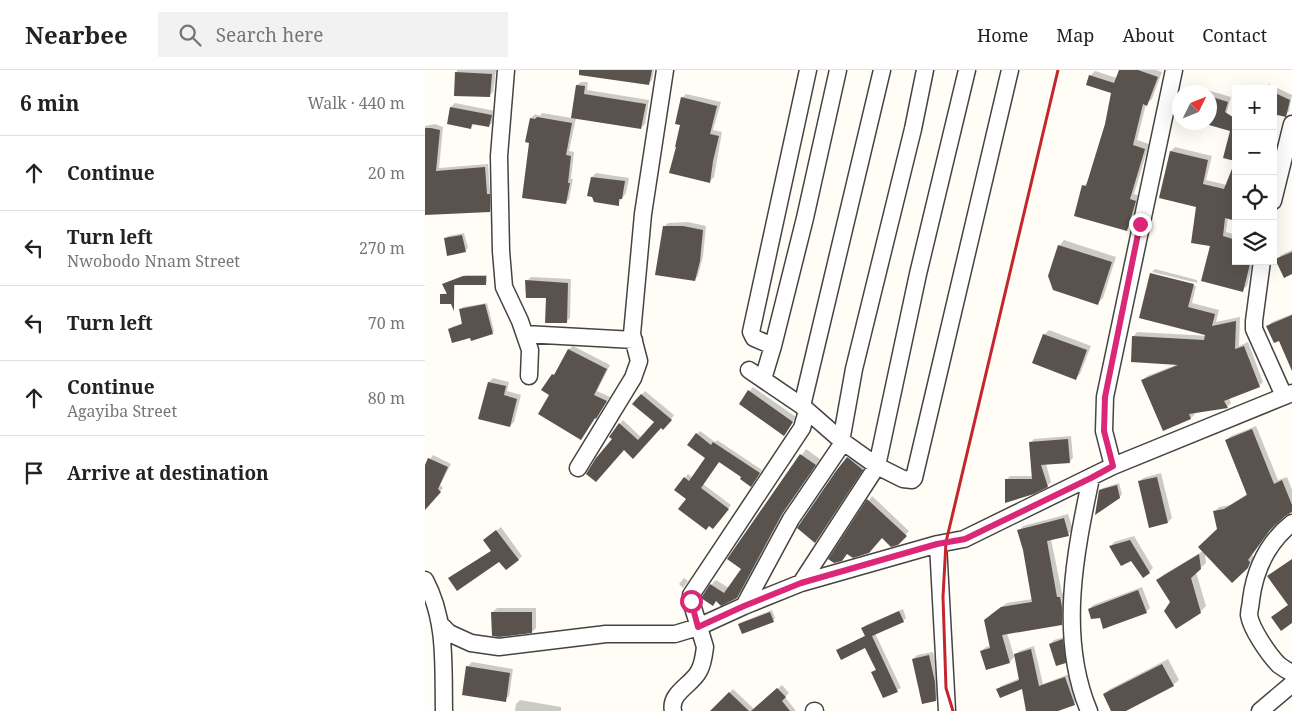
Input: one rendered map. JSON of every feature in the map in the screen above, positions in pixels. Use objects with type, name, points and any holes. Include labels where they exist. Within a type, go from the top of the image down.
[{"type":"street","points":[[506,70],[499,156],[501,251],[504,287],[525,334],[530,356],[529,376]]},
{"type":"street","points":[[578,468],[637,369],[639,356],[632,334],[643,214],[665,70]]},
{"type":"street","points":[[773,346],[754,338],[751,332],[808,70]]},
{"type":"street","points":[[763,379],[773,346],[838,70]]},
{"type":"street","points":[[673,711],[672,706],[677,695],[700,671],[705,647],[691,601],[691,595],[802,428],[882,70]]},
{"type":"street","points":[[744,606],[791,519],[838,451],[854,369],[913,129],[925,70]]},
{"type":"street","points":[[801,583],[877,466],[918,274],[967,70]]},
{"type":"street","points":[[749,370],[805,408],[841,442],[877,466],[903,479],[909,480],[914,478],[1010,70]]},
{"type":"street","points":[[1113,466],[1104,431],[1105,397],[1174,70]]},
{"type":"street","points":[[1277,185],[1292,124]]},
{"type":"street","points":[[442,626],[449,633],[471,643],[499,647],[606,634],[675,634],[698,627],[801,583],[937,544],[965,539],[1113,466],[1288,394],[1254,329],[1261,265]]},
{"type":"street","points":[[525,334],[634,340]]},
{"type":"street","points":[[1089,711],[1075,662],[1072,637],[1073,583],[1079,533],[1091,478]]},
{"type":"street","points":[[1292,523],[1284,529],[1268,549],[1260,564],[1254,581],[1249,615],[1259,639],[1279,664],[1292,673]]},
{"type":"street","points":[[937,544],[947,711]]},
{"type":"street","points":[[425,580],[431,590],[442,626],[444,711]]},
{"type":"street","points":[[1259,711],[1292,684]]},
{"type":"building","points":[[579,70],[652,70],[649,85],[579,75]]},
{"type":"building","points":[[1119,70],[1138,70],[1158,77],[1147,106],[1143,104],[1133,145],[1145,149],[1130,199],[1136,201],[1127,231],[1074,216],[1082,185],[1086,186],[1105,124],[1111,93],[1086,85],[1089,75],[1114,83]]},
{"type":"building","points":[[455,72],[492,74],[490,97],[454,96]]},
{"type":"building","points":[[576,85],[585,86],[584,94],[646,104],[641,129],[571,118]]},
{"type":"building","points":[[1277,94],[1290,100],[1286,117],[1277,115]]},
{"type":"building","points":[[681,97],[717,106],[710,134],[719,136],[710,183],[669,173],[680,125],[675,124]]},
{"type":"building","points":[[1217,99],[1228,102],[1225,112],[1232,116],[1232,160],[1223,158],[1230,131],[1217,127]]},
{"type":"building","points":[[450,107],[492,115],[489,127],[472,124],[471,129],[447,124]]},
{"type":"building","points":[[537,117],[572,123],[566,155],[571,156],[568,183],[570,183],[566,204],[522,198],[529,143],[525,142],[530,118],[535,119]]},
{"type":"building","points":[[425,128],[440,130],[436,171],[485,167],[487,194],[490,194],[490,212],[425,215]]},
{"type":"building","points":[[1170,151],[1208,160],[1203,184],[1224,189],[1232,169],[1232,220],[1225,218],[1223,236],[1232,239],[1232,265],[1250,265],[1243,292],[1201,281],[1210,246],[1191,243],[1196,207],[1159,198]]},
{"type":"building","points":[[591,177],[625,181],[622,199],[619,199],[619,206],[594,202],[592,197],[587,196]]},
{"type":"building","points":[[663,226],[683,226],[703,230],[700,261],[695,281],[655,275]]},
{"type":"building","points":[[462,235],[466,252],[447,256],[444,238]]},
{"type":"building","points":[[1058,245],[1112,262],[1098,305],[1053,290],[1048,276]]},
{"type":"building","points":[[1292,252],[1292,274],[1284,278],[1277,263],[1277,258]]},
{"type":"building","points":[[1150,273],[1194,284],[1188,307],[1215,314],[1212,326],[1236,321],[1235,349],[1244,346],[1260,387],[1224,401],[1228,408],[1189,414],[1191,419],[1163,431],[1141,380],[1178,365],[1131,362],[1132,336],[1204,340],[1205,335],[1139,318]]},
{"type":"building","points":[[463,276],[486,276],[486,285],[454,285],[454,311],[451,304],[440,304],[440,294],[447,294],[442,284]]},
{"type":"building","points":[[525,280],[568,283],[567,323],[545,323],[546,298],[526,298]]},
{"type":"building","points":[[485,304],[493,334],[471,341],[470,338],[452,343],[448,329],[462,324],[459,309]]},
{"type":"building","points":[[1292,315],[1292,371],[1279,341],[1274,343],[1266,326]]},
{"type":"building","points":[[1043,334],[1087,350],[1076,380],[1032,363]]},
{"type":"building","points":[[568,349],[607,369],[594,395],[607,401],[581,440],[538,414],[549,395],[541,390],[552,374],[554,375]]},
{"type":"building","points":[[488,382],[506,386],[504,395],[517,399],[510,427],[478,419]]},
{"type":"building","points":[[748,390],[793,422],[784,436],[739,404]]},
{"type":"building","points":[[641,394],[672,420],[663,430],[661,428],[633,459],[624,450],[596,482],[586,474],[596,458],[612,439],[609,437],[619,423],[638,440],[654,422],[632,404]]},
{"type":"building","points":[[1252,429],[1274,484],[1282,480],[1292,505],[1292,512],[1270,530],[1248,560],[1250,562],[1248,568],[1232,583],[1198,547],[1217,529],[1213,511],[1224,509],[1247,495],[1225,440]]},
{"type":"building","points":[[696,433],[711,445],[713,442],[760,473],[751,487],[740,479],[741,477],[719,462],[701,488],[729,509],[713,529],[709,526],[706,530],[678,509],[686,499],[674,490],[684,477],[689,481],[705,458],[687,445]]},
{"type":"building","points":[[1068,439],[1070,463],[1041,465],[1048,487],[1034,494],[1005,503],[1005,479],[1032,479],[1029,442]]},
{"type":"building","points":[[800,454],[816,465],[782,514],[737,598],[721,606],[716,601],[713,606],[701,598],[710,584],[724,593],[741,569],[727,559]]},
{"type":"building","points":[[847,457],[863,470],[815,543],[797,528]]},
{"type":"building","points":[[428,458],[448,467],[438,489],[441,492],[425,510],[425,465]]},
{"type":"building","points":[[1157,477],[1168,523],[1149,528],[1138,481]]},
{"type":"building","points":[[1117,485],[1120,498],[1095,515],[1099,490]]},
{"type":"building","points":[[867,499],[907,536],[898,545],[891,547],[882,538],[869,553],[853,558],[847,554],[842,561],[834,563],[828,559]]},
{"type":"building","points":[[1064,518],[1069,536],[1047,541],[1057,597],[1060,597],[1062,607],[1062,625],[1002,635],[1010,663],[986,670],[980,651],[990,648],[984,620],[1001,607],[1032,602],[1023,550],[1017,530]]},
{"type":"building","points":[[496,530],[519,560],[506,570],[499,562],[457,591],[448,578],[491,551],[483,540]]},
{"type":"building","points":[[1130,540],[1150,573],[1143,578],[1131,561],[1121,566],[1109,546]]},
{"type":"building","points":[[1199,554],[1201,569],[1191,578],[1201,613],[1176,629],[1164,611],[1170,602],[1156,580]]},
{"type":"building","points":[[1292,559],[1292,623],[1281,631],[1271,617],[1288,605],[1267,576]]},
{"type":"building","points":[[1138,590],[1147,613],[1103,629],[1100,618],[1091,619],[1088,609]]},
{"type":"building","points":[[899,611],[904,622],[872,636],[898,692],[883,698],[871,672],[876,670],[865,648],[841,660],[836,650],[865,636],[861,628]]},
{"type":"building","points":[[491,612],[532,612],[532,633],[499,637],[492,636]]},
{"type":"building","points":[[770,612],[774,622],[742,634],[738,624]]},
{"type":"building","points":[[1063,639],[1066,663],[1056,666],[1049,644]]},
{"type":"building","points":[[1031,649],[1039,686],[1065,677],[1075,705],[1058,711],[1026,711],[1022,689],[1000,698],[996,689],[1019,680],[1014,654]]},
{"type":"building","points":[[929,655],[935,682],[936,701],[922,704],[912,659]]},
{"type":"building","points":[[1162,664],[1174,686],[1126,711],[1111,711],[1103,694]]},
{"type":"building","points":[[466,666],[510,673],[506,702],[462,695]]},
{"type":"building","points":[[777,688],[786,697],[782,701],[790,711],[751,711]]},
{"type":"building","points":[[729,692],[749,711],[710,711]]},
{"type":"railway","points":[[953,711],[946,688],[943,597],[946,542],[1058,70]]},
{"type":"route","points":[[691,601],[698,627],[801,583],[937,544],[965,539],[1113,466],[1104,431],[1105,397],[1140,224]]}]
